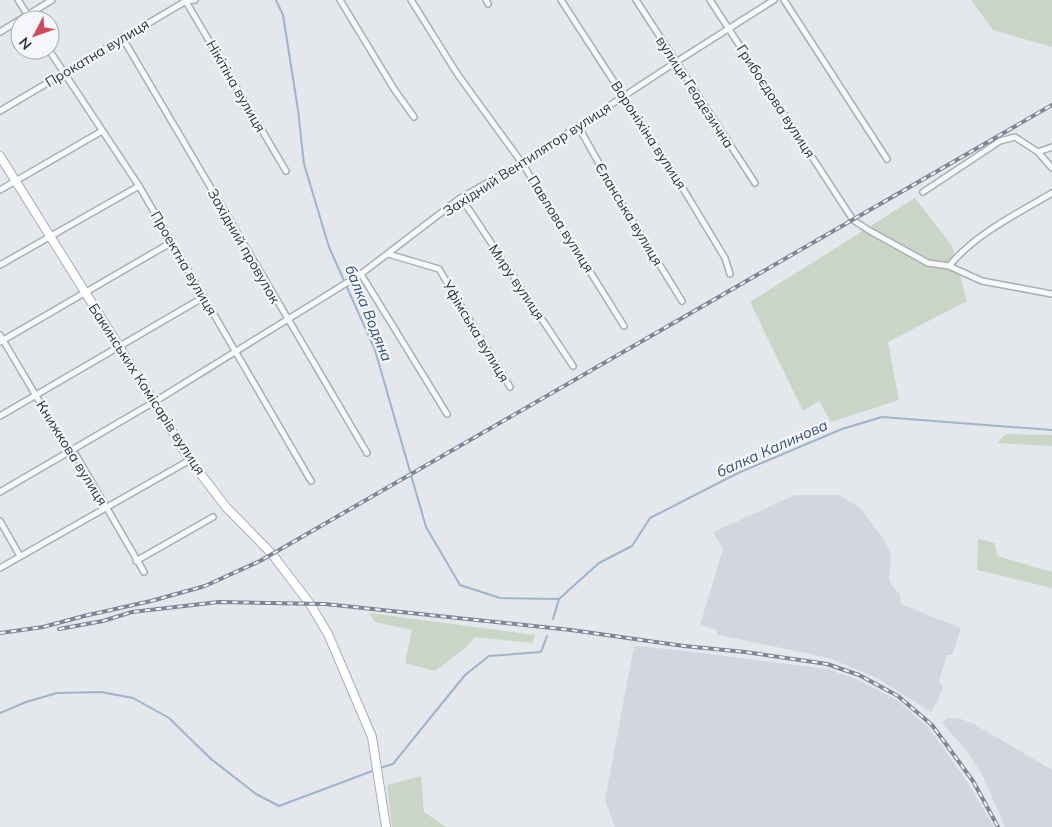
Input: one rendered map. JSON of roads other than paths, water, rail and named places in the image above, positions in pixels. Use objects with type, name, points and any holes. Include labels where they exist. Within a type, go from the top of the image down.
[{"type":"street","points":[[38,10],[52,0]]},
{"type":"street","name":"Прокатна вулиця","points":[[0,111],[186,0],[195,0]]},
{"type":"street","name":"Нікітіна вулиця","points":[[186,0],[286,171]]},
{"type":"street","points":[[340,0],[394,89],[414,117]]},
{"type":"street","name":"Павлова вулиця","points":[[411,0],[458,75],[522,163],[624,326]]},
{"type":"street","name":"Вороніхіна вулиця","points":[[560,0],[679,182],[725,258],[730,274]]},
{"type":"street","name":"вулиця Геодезична","points":[[636,0],[755,183]]},
{"type":"street","name":"Грибоєдова вулиця","points":[[710,0],[853,220],[928,263],[949,266],[982,281],[1052,294]]},
{"type":"street","name":"Західний Вентилятор вулиця","points":[[0,492],[154,402],[360,274],[459,199],[522,163],[774,0]]},
{"type":"street","points":[[784,0],[888,159]]},
{"type":"street","name":"Західний провулок","points":[[122,37],[367,453]]},
{"type":"street","name":"Проектна вулиця","points":[[56,60],[139,186],[311,481]]},
{"type":"street","name":"Єланська вулиця","points":[[578,126],[619,199],[682,301]]},
{"type":"street","points":[[0,190],[102,132]]},
{"type":"street","points":[[923,192],[1000,141],[1016,137],[1038,152],[1052,168]]},
{"type":"street","points":[[1038,152],[1052,147]]},
{"type":"street","name":"Бакинських Комісарів вулиця","points":[[0,156],[190,460],[226,507],[272,554],[310,604],[328,634],[372,738],[386,827]]},
{"type":"street","points":[[0,265],[139,186]]},
{"type":"street","points":[[949,266],[957,256],[987,233],[1052,193]]},
{"type":"street","name":"Миру вулиця","points":[[459,199],[468,208],[573,366]]},
{"type":"street","points":[[1,339],[86,293],[172,242]]},
{"type":"street","name":"Уфімська вулиця","points":[[388,254],[439,269],[510,387]]},
{"type":"street","points":[[360,274],[448,414]]},
{"type":"street","points":[[0,416],[204,297]]},
{"type":"street","name":"Книжкова вулиця","points":[[1,339],[67,448],[76,455],[144,572]]},
{"type":"street","points":[[0,568],[190,460]]},
{"type":"street","points":[[136,561],[213,517]]},
{"type":"street","points":[[0,521],[20,556]]},
{"type":"waterway","name":"балка Водяна","points":[[276,0],[283,15],[298,110],[304,164],[329,247],[375,350],[426,527],[460,585],[500,598],[559,599]]},
{"type":"waterway","name":"балка Калинова","points":[[553,619],[559,599],[599,563],[632,546],[650,518],[738,473],[842,429],[882,417],[1052,430]]},
{"type":"waterway","name":"балка Калинова","points":[[380,768],[393,764],[465,675],[489,656],[541,652],[547,636]]},
{"type":"waterway","name":"балка Калинова","points":[[0,713],[26,702],[57,693],[101,692],[133,698],[169,718],[211,759],[256,794],[279,806],[375,770]]},
{"type":"railway","points":[[0,633],[43,627],[151,601],[205,586],[260,561],[1052,105]]},
{"type":"railway","points":[[59,629],[103,621],[132,612],[219,602],[325,604],[571,630],[827,664],[859,675],[898,696],[932,725],[973,781],[998,827]]}]
